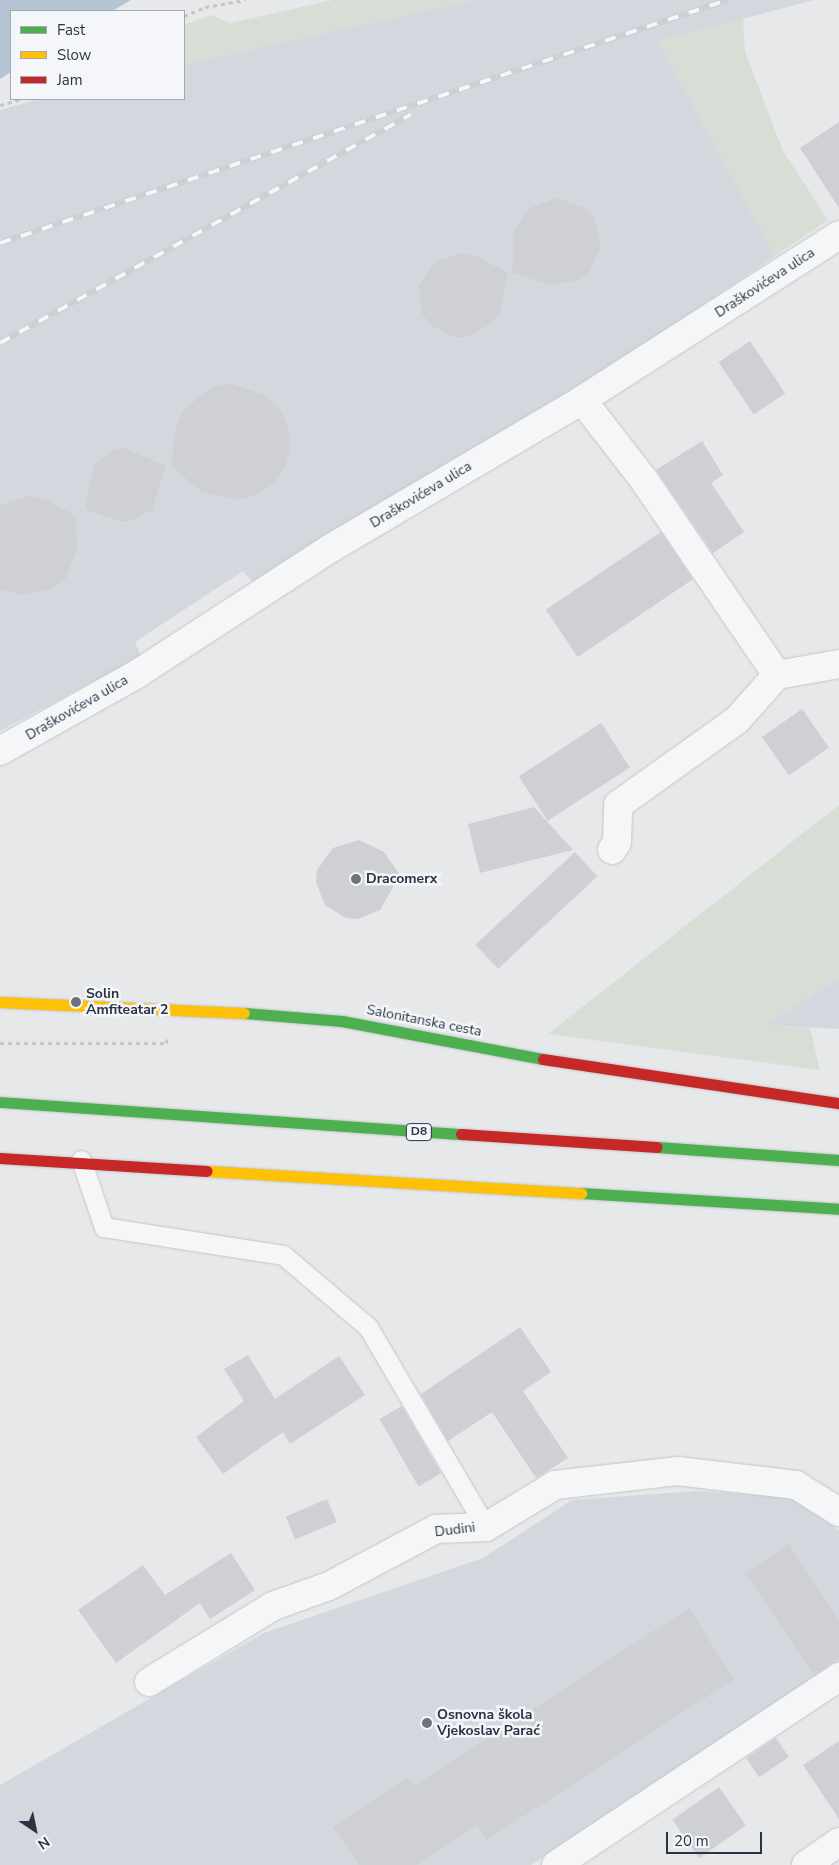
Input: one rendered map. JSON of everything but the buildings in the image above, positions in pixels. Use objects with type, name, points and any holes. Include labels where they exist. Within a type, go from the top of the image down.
[{"type":"main road","name":"Salonitanska cesta","points":[[0,1002],[174,1007],[342,1021],[543,1059],[839,1103]]},
{"type":"main road","name":"D8","points":[[0,1102],[839,1160]]},
{"type":"main road","points":[[1,1158],[81,1160],[839,1210]]},
{"type":"street","name":"Draškovićeva ulica","points":[[0,751],[137,674],[331,548],[582,400],[839,235]]},
{"type":"street","points":[[582,400],[644,480],[777,675]]},
{"type":"street","points":[[612,850],[617,842],[618,805],[737,720],[777,675],[839,664]]},
{"type":"street","name":"Dudini","points":[[149,1682],[273,1606],[329,1586],[436,1530],[486,1527],[555,1485],[677,1471],[796,1485],[839,1512]]},
{"type":"street","points":[[556,1865],[839,1677]]},
{"type":"street","points":[[806,1865],[839,1842]]},
{"type":"lane","points":[[81,1160],[104,1227],[283,1255],[368,1327],[486,1527]]},
{"type":"path","points":[[185,16],[205,7],[245,0]]},
{"type":"path","points":[[0,105],[18,100]]},
{"type":"path","points":[[0,1043],[166,1043],[174,1007]]},
{"type":"shaded area","points":[[333,0],[475,0],[185,64],[185,25],[211,15],[230,23]]},
{"type":"shaded area","points":[[475,0],[814,0],[658,41],[775,256],[621,361],[450,461],[254,584],[243,571],[135,642],[141,656],[0,731],[0,110],[35,100],[185,100],[185,64]]},
{"type":"shaded area","points":[[743,18],[745,52],[783,151],[828,220],[775,256],[658,41]]},
{"type":"shaded area","points":[[839,805],[839,978],[766,1025],[810,1028],[820,1070],[548,1034]]},
{"type":"shaded area","points":[[839,978],[839,1029],[766,1025]]},
{"type":"shaded area","name":"Osnovna škola Vjekoslav Parać","points":[[699,1491],[798,1498],[839,1531],[839,1661],[531,1865],[0,1865],[0,1785],[264,1633],[483,1558],[572,1500]]},
{"type":"water","points":[[0,0],[131,0],[114,10],[10,10],[10,73],[0,79]]},
{"type":"railway","points":[[0,243],[727,0]]},
{"type":"railway","points":[[0,343],[411,114]]},
{"type":"traffic: fast","points":[[244,1013],[342,1021],[543,1059]]},
{"type":"traffic: fast","points":[[0,1102],[461,1134]]},
{"type":"traffic: fast","points":[[657,1147],[839,1160]]},
{"type":"traffic: fast","points":[[581,1193],[839,1209]]},
{"type":"traffic: slow","points":[[0,1002],[244,1013]]},
{"type":"traffic: slow","points":[[207,1171],[581,1193]]},
{"type":"traffic: jam","points":[[543,1059],[839,1103]]},
{"type":"traffic: jam","points":[[461,1134],[657,1147]]},
{"type":"traffic: jam","points":[[0,1158],[207,1171]]},
{"type":"place","name":"Dracomerx","points":[[356,879]]},
{"type":"place","name":"Solin Amfiteatar 2","points":[[76,1002]]},
{"type":"place","name":"Osnovna škola Vjekoslav Parać","points":[[427,1723]]}]
